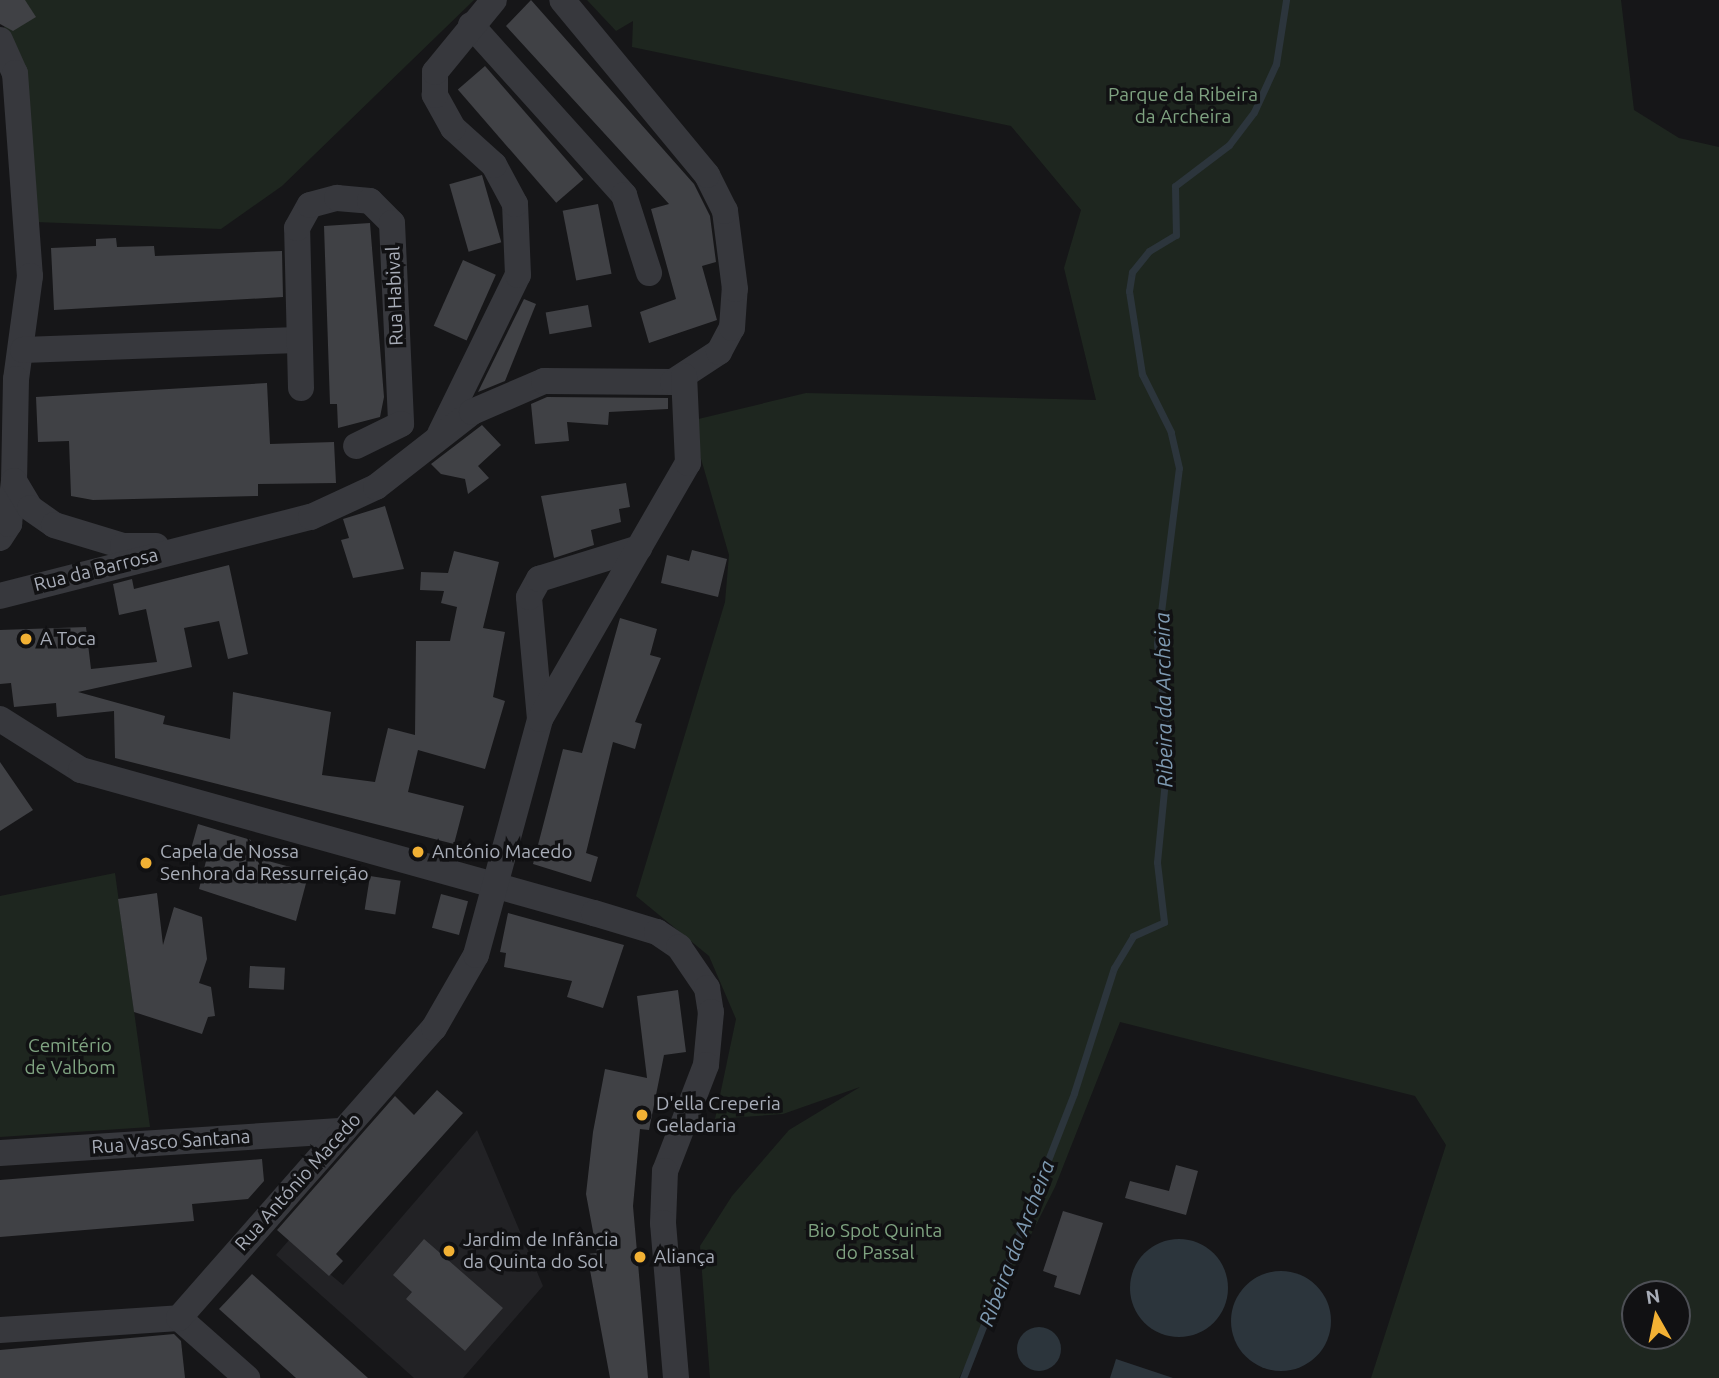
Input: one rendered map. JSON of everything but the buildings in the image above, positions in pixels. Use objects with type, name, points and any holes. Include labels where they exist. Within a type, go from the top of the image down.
[{"type":"street","points":[[439,436],[517,275],[515,204],[494,165],[453,128],[435,95],[435,72],[494,0]]},
{"type":"street","points":[[540,719],[688,463],[684,376],[719,352],[732,328],[735,252],[725,211],[707,175],[562,0]]},
{"type":"street","points":[[471,25],[624,195],[649,273]]},
{"type":"street","points":[[0,40],[15,73],[30,276],[23,350],[15,391],[14,481],[9,524],[0,538]]},
{"type":"street","name":"Rua Habival","points":[[301,388],[297,229],[310,205],[337,198],[370,201],[392,223],[401,424],[356,446]]},
{"type":"street","points":[[23,350],[298,340]]},
{"type":"street","name":"Rua da Barrosa","points":[[0,596],[311,517],[376,487],[472,412],[544,381],[673,382],[684,376]]},
{"type":"street","name":"Rua da Barrosa","points":[[14,481],[30,508],[80,536],[123,546],[193,546]]},
{"type":"street","points":[[540,719],[529,597],[539,579],[639,548]]},
{"type":"street","points":[[0,719],[81,770],[657,932],[679,947],[707,988],[706,1066],[665,1171],[663,1223],[676,1378]]},
{"type":"street","name":"Rua António Macedo","points":[[179,1318],[343,1131],[463,986],[540,719]]},
{"type":"street","name":"Rua Vasco Santana","points":[[0,1153],[343,1131]]},
{"type":"street","points":[[0,1330],[179,1318],[247,1378]]},
{"type":"shaded area","name":"Jardim de Infância da Quinta do Sol","points":[[477,1130],[543,1286],[463,1378],[414,1378],[276,1255],[289,1240],[343,1285]]},
{"type":"shaded area","points":[[1169,1239],[1189,1239],[1207,1247],[1220,1260],[1228,1278],[1225,1307],[1207,1329],[1189,1337],[1169,1337],[1151,1329],[1138,1316],[1130,1298],[1130,1278],[1138,1260],[1151,1247]]},
{"type":"shaded area","points":[[1281,1271],[1300,1275],[1316,1286],[1327,1302],[1331,1321],[1327,1340],[1316,1356],[1300,1367],[1281,1371],[1262,1367],[1246,1356],[1235,1340],[1231,1321],[1235,1302],[1246,1286],[1262,1275]]},
{"type":"shaded area","points":[[1039,1327],[1054,1334],[1061,1349],[1054,1364],[1039,1371],[1024,1364],[1017,1349],[1024,1334]]},
{"type":"shaded area","points":[[1116,1359],[1173,1378],[1110,1378]]},
{"type":"green space","points":[[0,0],[474,0],[282,186],[221,229],[35,222]]},
{"type":"green space","points":[[587,0],[1621,0],[1634,110],[1679,138],[1719,147],[1719,1378],[1371,1378],[1446,1145],[1415,1096],[1120,1022],[1055,1187],[959,1378],[710,1378],[700,1246],[732,1196],[789,1130],[860,1087],[783,1114],[715,1119],[736,1019],[709,956],[636,896],[725,602],[729,555],[690,421],[806,393],[1096,400],[1064,268],[1081,210],[1011,126],[632,47],[633,21],[616,31]]},
{"type":"green space","name":"Cemitério de Valbom","points":[[115,873],[150,1127],[0,1137],[0,896]]},
{"type":"waterway","name":"Ribeira da Archeira","points":[[963,1378],[1074,1093],[1114,968],[1133,936],[1164,922],[1157,862],[1168,750],[1157,644],[1179,468],[1171,432],[1142,374],[1129,291],[1132,272],[1149,251],[1176,235],[1175,186],[1229,145],[1254,112],[1276,64],[1286,0]]},
{"type":"place","name":"A Toca","points":[[26,639]]},
{"type":"place","name":"António Macedo","points":[[418,852]]},
{"type":"place","name":"Capela de Nossa Senhora da Ressurreição","points":[[146,863]]},
{"type":"place","name":"D'ella Creperia Geladaria","points":[[642,1115]]},
{"type":"place","name":"Jardim de Infância da Quinta do Sol","points":[[449,1251]]},
{"type":"place","name":"Aliança","points":[[640,1257]]},
{"type":"park label","name":"Parque da Ribeira da Archeira","points":[[1183,106]]},
{"type":"park label","name":"Bio Spot Quinta do Passal","points":[[875,1242]]}]
